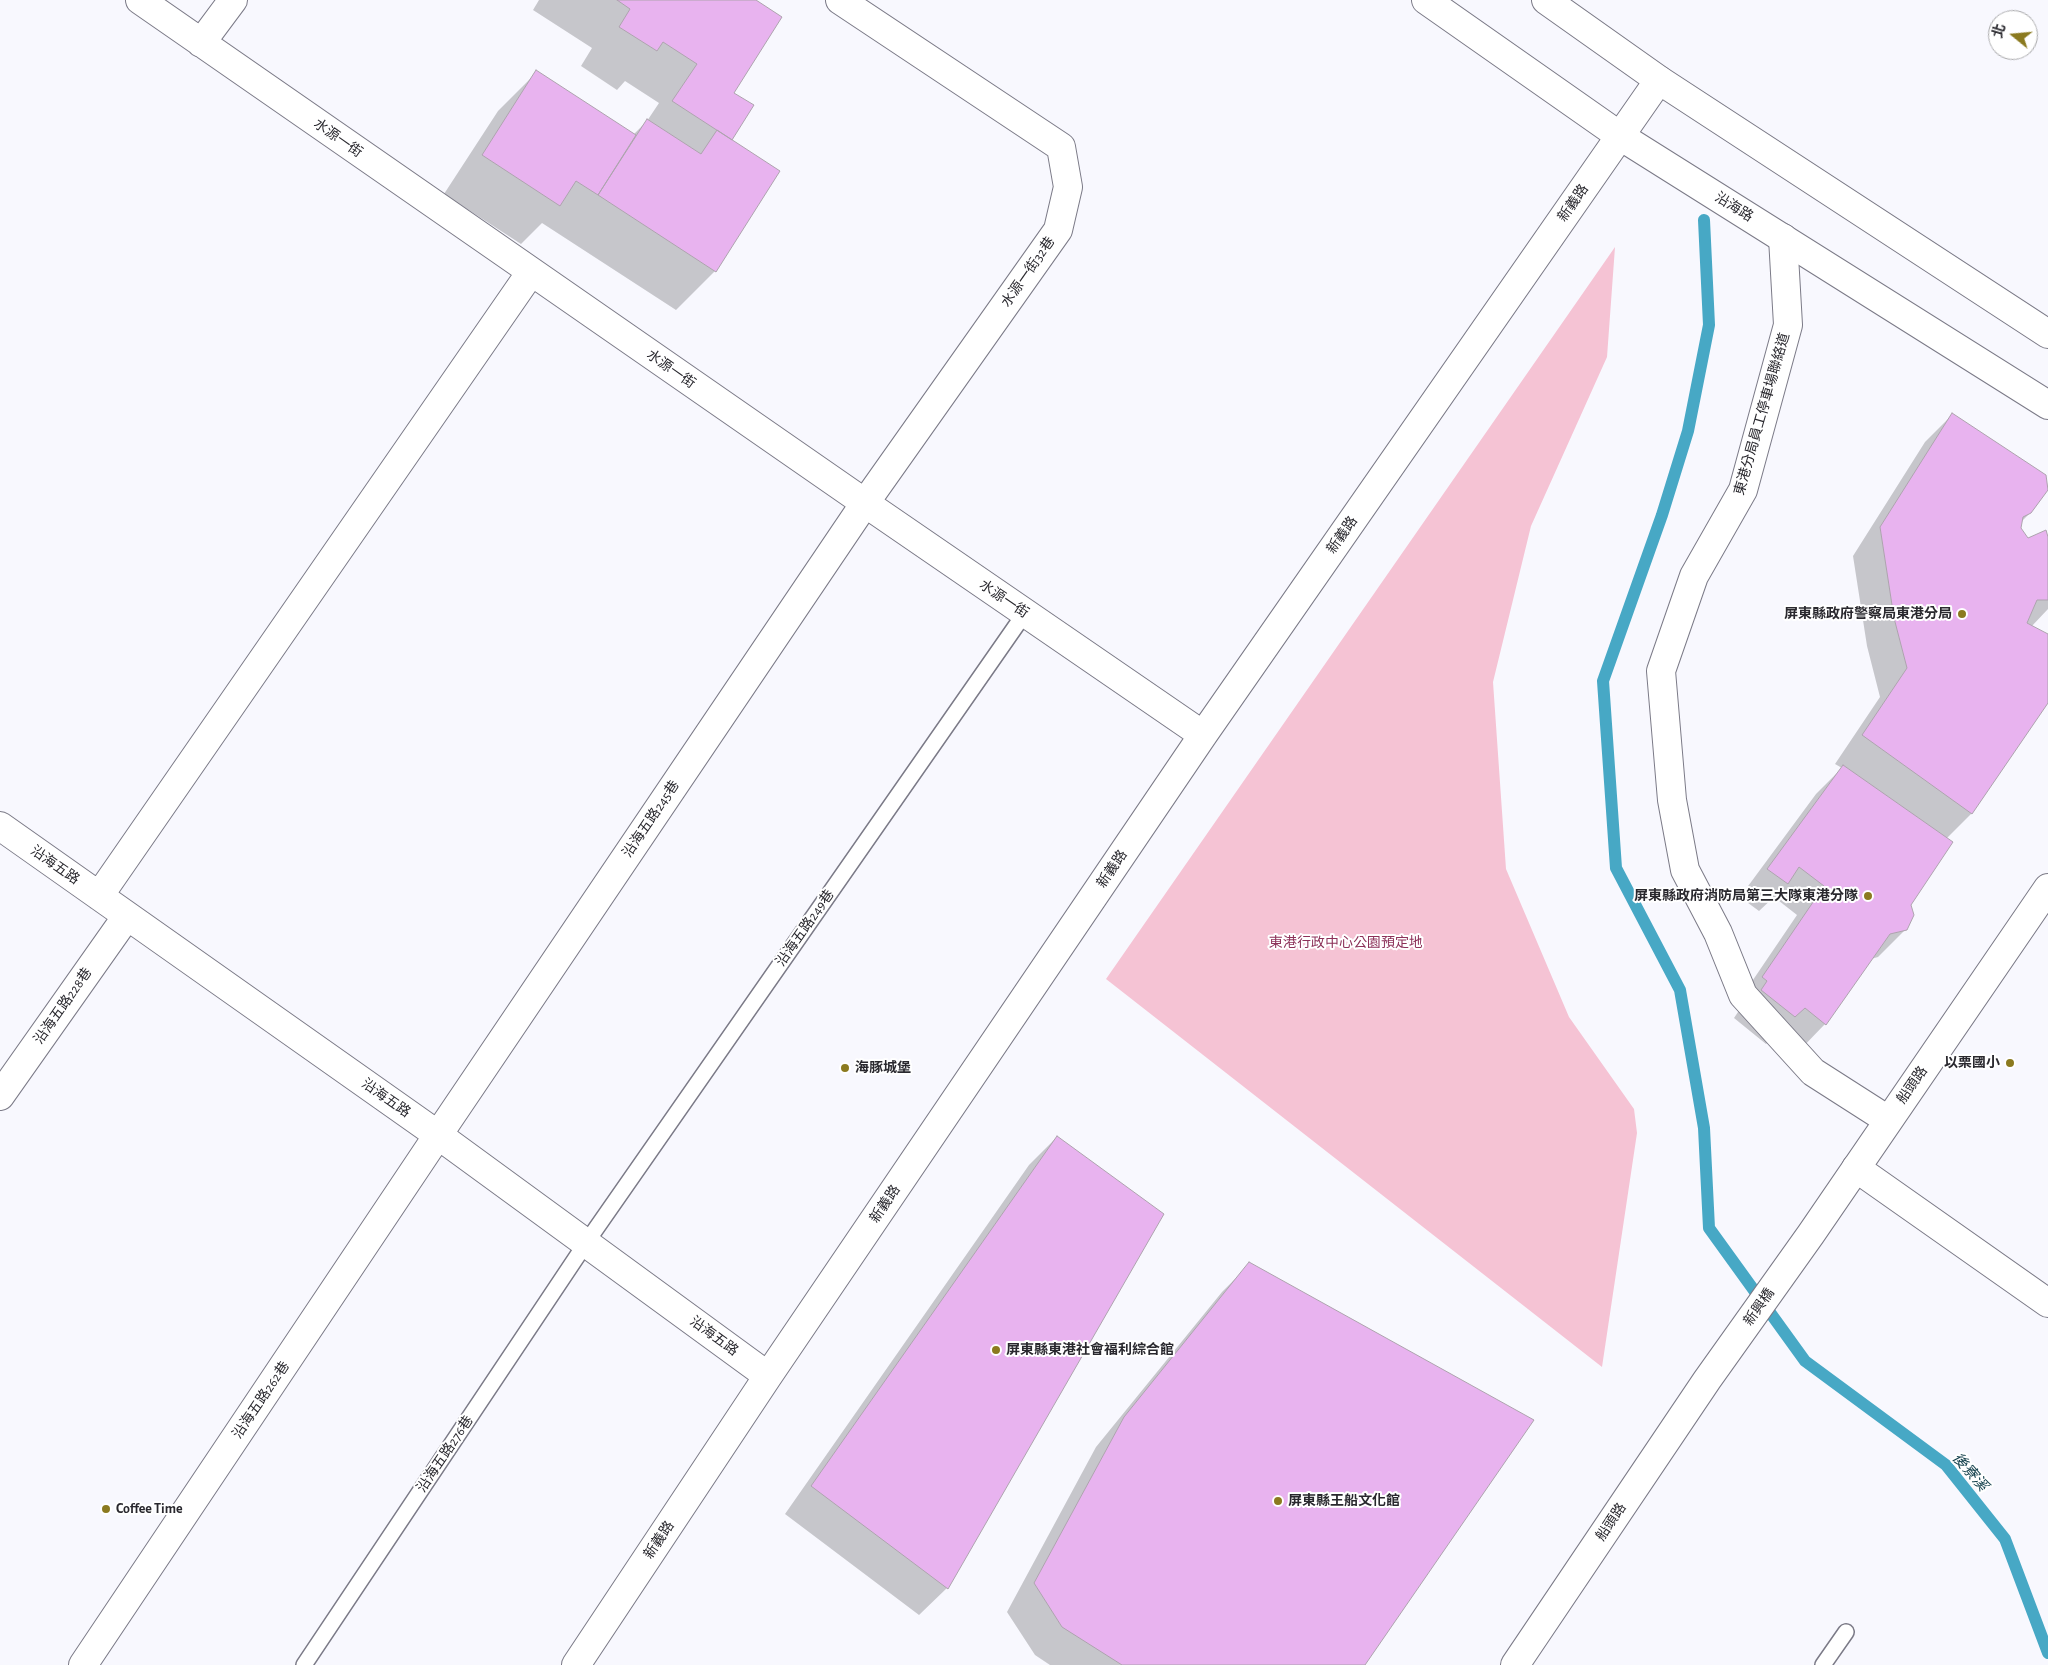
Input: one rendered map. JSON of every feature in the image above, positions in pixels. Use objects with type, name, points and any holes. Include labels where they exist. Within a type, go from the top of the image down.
[{"type":"street","name":"水源一街","points":[[140,0],[1203,735]]},
{"type":"street","points":[[201,43],[233,0]]},
{"type":"street","name":"水源一街32巷","points":[[840,0],[1062,147],[1068,187],[1058,230],[865,503]]},
{"type":"street","name":"沿海路","points":[[1426,0],[1620,136],[2048,405]]},
{"type":"street","points":[[1546,0],[1659,80],[2048,334]]},
{"type":"street","name":"新義路","points":[[576,1665],[768,1376],[1203,735],[1659,80]]},
{"type":"street","name":"東港分局員工停車場聯絡道","points":[[1783,238],[1788,325],[1743,490],[1694,576],[1661,671],[1672,800],[1685,870],[1718,933],[1743,995],[1813,1072],[1888,1120]]},
{"type":"street","points":[[99,896],[531,272]]},
{"type":"street","name":"沿海五路245巷","points":[[438,1135],[865,503]]},
{"type":"street","name":"沿海五路","points":[[0,826],[438,1135],[768,1376]]},
{"type":"street","name":"船頭路","points":[[1811,1234],[2048,888]]},
{"type":"street","name":"沿海五路228巷","points":[[0,1096],[127,916]]},
{"type":"street","name":"沿海五路262巷","points":[[84,1665],[438,1135]]},
{"type":"street","points":[[1856,1168],[2048,1303]]},
{"type":"street","name":"新興橋","points":[[1708,1380],[1811,1234]]},
{"type":"street","name":"船頭路","points":[[1515,1665],[1708,1380]]},
{"type":"lane","name":"沿海五路249巷","points":[[586,1243],[1025,613]]},
{"type":"lane","name":"沿海五路276巷","points":[[304,1665],[586,1243]]},
{"type":"lane","points":[[1823,1665],[1846,1632]]},
{"type":"green space","name":"東港行政中心公園預定地","points":[[1615,247],[1607,357],[1531,526],[1493,682],[1506,869],[1569,1017],[1634,1109],[1637,1133],[1602,1367],[1106,979]]},
{"type":"building","points":[[617,0],[756,0],[782,17],[734,93],[754,105],[732,140],[672,101],[697,64],[663,42],[657,51],[619,27],[630,9]]},
{"type":"building","points":[[536,70],[636,135],[598,195],[576,181],[560,206],[482,155]]},
{"type":"building","points":[[647,119],[701,154],[717,130],[780,171],[716,272],[598,195]]},
{"type":"building","name":"屏東縣政府警察局東港分局","points":[[1952,413],[2046,475],[2048,490],[2031,513],[2023,517],[2021,528],[2028,538],[2046,530],[2048,537],[2048,600],[2037,600],[2027,623],[2048,634],[2048,703],[1972,814],[1862,735],[1907,668],[1894,618],[1880,527]]},
{"type":"building","name":"屏東縣政府消防局第三大隊東港分隊","points":[[1843,765],[1953,842],[1911,905],[1914,915],[1907,930],[1890,934],[1826,1025],[1805,1008],[1795,1017],[1761,990],[1767,981],[1762,977],[1824,886],[1799,867],[1788,884],[1767,869]]},
{"type":"building","name":"屏東縣東港社會福利綜合館","points":[[1057,1136],[1164,1214],[948,1589],[811,1486]]},
{"type":"building","name":"屏東縣王船文化館","points":[[1249,1262],[1534,1420],[1365,1665],[1122,1665],[1062,1627],[1034,1583],[1124,1417]]},
{"type":"waterway","name":"後寮溪","points":[[1704,220],[1709,325],[1688,431],[1662,515],[1603,681],[1616,868],[1680,990],[1704,1128],[1709,1228],[1805,1361],[1946,1465],[2005,1539],[2048,1653]]},
{"type":"place","name":"屏東縣政府警察局東港分局","points":[[1962,614]]},
{"type":"place","name":"屏東縣政府消防局第三大隊東港分隊","points":[[1868,896]]},
{"type":"place","name":"以栗國小","points":[[2010,1063]]},
{"type":"place","name":"海豚城堡","points":[[845,1068]]},
{"type":"place","name":"屏東縣東港社會福利綜合館","points":[[996,1350]]},
{"type":"place","name":"屏東縣王船文化館","points":[[1278,1501]]},
{"type":"place","name":"Coffee Time","points":[[106,1509]]}]
